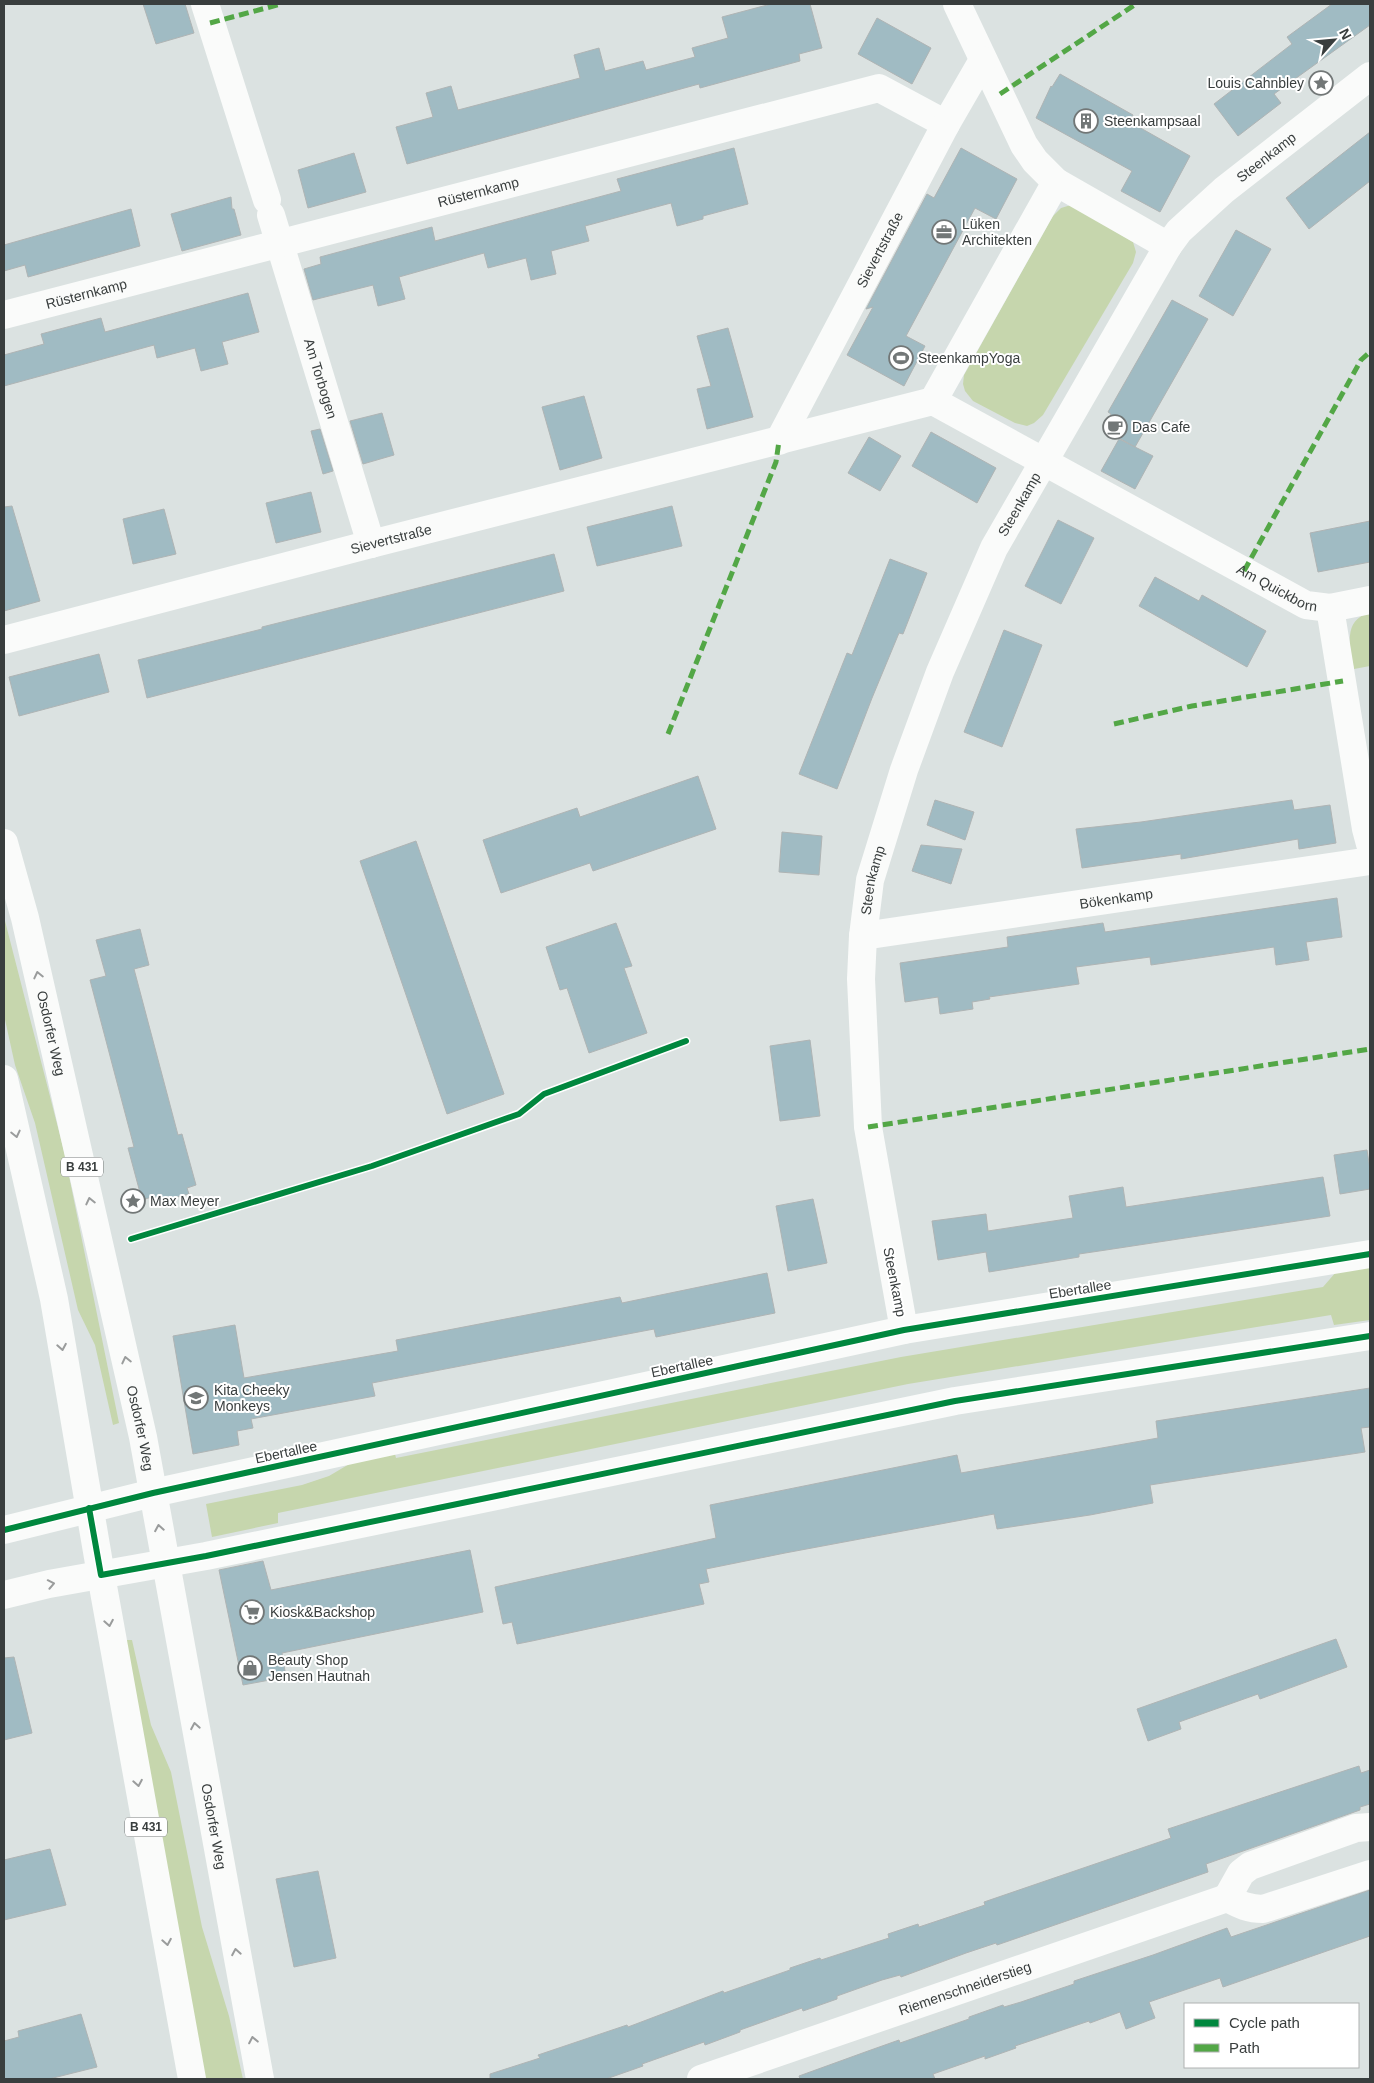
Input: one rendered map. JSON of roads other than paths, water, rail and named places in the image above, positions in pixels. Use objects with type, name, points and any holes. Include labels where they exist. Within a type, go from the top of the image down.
[{"type":"street","name":"Am Torbogen","points":[[205,4],[371,544]]},
{"type":"street","points":[[957,4],[1024,146],[1035,161],[1056,182],[1168,246]]},
{"type":"street","name":"Sievertstraße","points":[[779,440],[946,124],[983,60]]},
{"type":"street","name":"Steenkamp","points":[[904,1330],[868,1127],[860,979],[862,936],[870,880],[904,770],[940,672],[994,548],[1168,246],[1179,231],[1224,190],[1370,76]]},
{"type":"street","name":"Rüsternkamp","points":[[4,315],[879,88],[946,124]]},
{"type":"street","points":[[932,402],[1056,182]]},
{"type":"street","name":"Sievertstraße","points":[[4,640],[371,544],[932,402]]},
{"type":"street","name":"Steenkamp","points":[[932,402],[1043,463]]},
{"type":"street","name":"Am Quickborn","points":[[1043,463],[1306,605],[1330,608],[1370,844]]},
{"type":"street","points":[[1330,608],[1370,600]]},
{"type":"street","name":"Osdorfer Weg","points":[[4,843],[25,918],[143,1437],[260,2079]]},
{"type":"street","name":"Bökenkamp","points":[[862,936],[1370,861]]},
{"type":"street","name":"B 431","points":[[4,1079],[54,1300],[101,1575],[192,2079]]},
{"type":"street","name":"Ebertallee","points":[[4,1530],[153,1493],[904,1330],[1370,1254]]},
{"type":"street","points":[[4,1595],[166,1562],[206,1556],[955,1401],[1370,1336]]},
{"type":"street","points":[[1370,1827],[1356,1828],[1250,1866],[1241,1872],[1227,1898],[1248,1908],[1263,1909],[1370,1874]]},
{"type":"street","name":"Riemenschneiderstieg","points":[[701,2079],[1227,1898]]},
{"type":"place","name":"Louis Cahnbley","points":[[1321,83]]},
{"type":"place","name":"Steenkampsaal","points":[[1086,121]]},
{"type":"place","name":"Lüken Architekten","points":[[944,232]]},
{"type":"place","name":"SteenkampYoga","points":[[901,358]]},
{"type":"place","name":"Das Cafe","points":[[1115,427]]},
{"type":"place","name":"Max Meyer","points":[[133,1201]]},
{"type":"place","name":"Kita Cheeky Monkeys","points":[[196,1398]]},
{"type":"place","name":"Kiosk&Backshop","points":[[252,1612]]},
{"type":"place","name":"Beauty Shop Jensen Hautnah","points":[[250,1668]]}]
